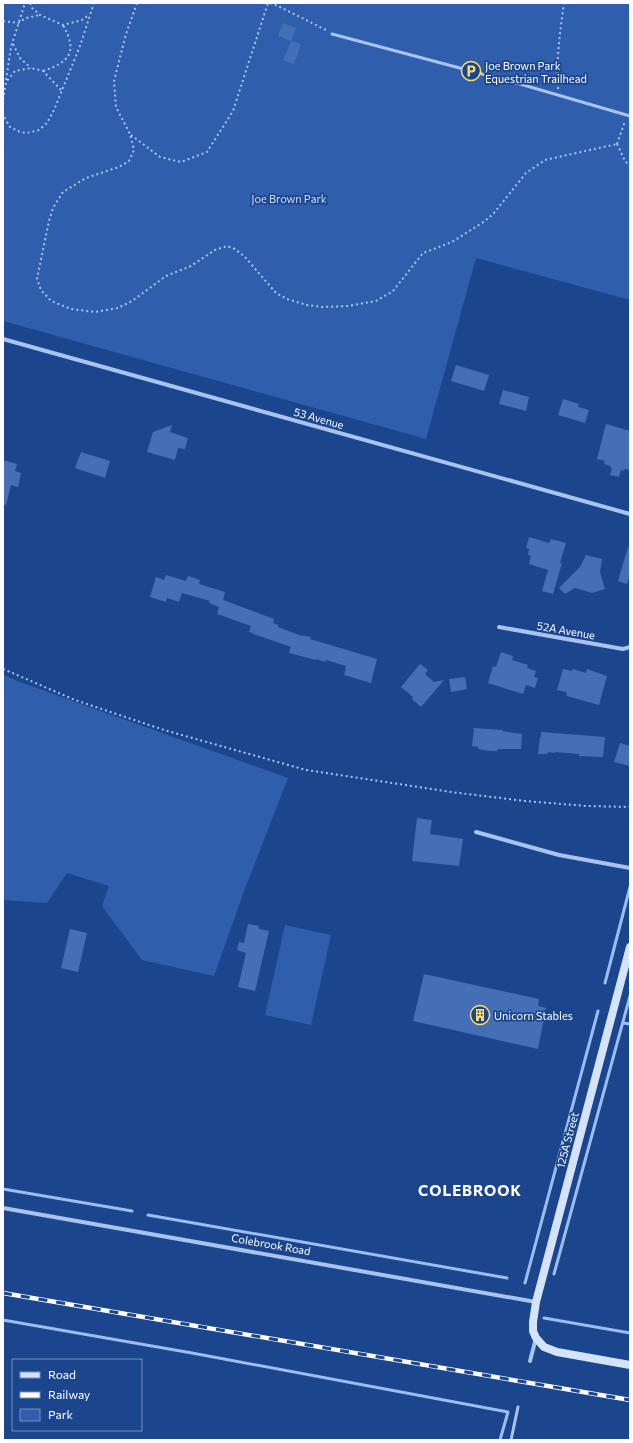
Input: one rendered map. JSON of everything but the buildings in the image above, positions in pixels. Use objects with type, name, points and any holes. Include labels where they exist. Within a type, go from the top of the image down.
[{"type":"street","name":"53 Avenue","points":[[3,339],[630,514]]},
{"type":"street","name":"52A Avenue","points":[[499,627],[623,649],[630,648]]},
{"type":"street","points":[[476,832],[559,855],[630,868]]},
{"type":"street","name":"125A Street","points":[[530,1361],[536,1338],[533,1322],[536,1302],[630,947]]},
{"type":"street","name":"Colebrook Road","points":[[3,1208],[536,1302]]},
{"type":"street","points":[[536,1338],[544,1347],[557,1352],[630,1365]]},
{"type":"lane","points":[[332,34],[520,84],[628,116]]},
{"type":"lane","points":[[511,1440],[518,1406]]},
{"type":"path","points":[[24,3],[12,43],[3,115],[10,127],[20,132],[27,133],[39,130],[47,123],[80,46],[94,3]]},
{"type":"path","points":[[30,3],[32,8],[40,15],[63,25],[69,36],[70,49],[66,60],[57,66],[43,71]]},
{"type":"path","points":[[137,3],[126,34],[114,81],[116,108],[130,134],[134,150],[129,161],[119,167],[86,178],[63,192],[53,208],[49,221],[37,279],[41,290],[51,302],[72,309],[95,312],[118,308],[132,301],[166,276],[191,266],[215,250],[227,246],[240,253],[276,293],[287,299],[306,305],[322,307],[348,306],[376,301],[393,291],[422,252],[452,242],[485,221],[494,213],[526,173],[545,160],[616,144]]},
{"type":"path","points":[[130,134],[160,157],[181,162],[207,152],[233,111],[269,3],[278,6],[332,34]]},
{"type":"path","points":[[558,95],[557,71],[559,39],[564,3]]},
{"type":"path","points":[[63,25],[82,20],[90,14]]},
{"type":"path","points":[[3,21],[18,23],[26,18],[40,15]]},
{"type":"path","points":[[12,43],[20,58],[31,68]]},
{"type":"path","points":[[6,82],[15,72],[31,68],[43,71],[61,90]]},
{"type":"path","points":[[616,144],[628,116]]},
{"type":"path","points":[[616,144],[625,161],[630,166]]},
{"type":"path","points":[[3,669],[75,700],[164,730],[306,770],[451,792],[525,801],[587,806],[630,807]]},
{"type":"green space","name":"Joe Brown Park","points":[[3,3],[630,3],[630,300],[476,258],[426,439],[3,321]]},
{"type":"green space","points":[[3,674],[17,681],[288,778],[243,894],[214,976],[142,960],[102,906],[109,886],[67,873],[47,903],[3,900]]},
{"type":"green space","points":[[285,925],[331,935],[311,1025],[265,1015]]},
{"type":"waterway","points":[[605,983],[630,887]]},
{"type":"waterway","points":[[554,1274],[630,996]]},
{"type":"waterway","points":[[525,1283],[598,1011]]},
{"type":"waterway","points":[[623,1023],[630,1024]]},
{"type":"waterway","points":[[3,1189],[132,1211]]},
{"type":"waterway","points":[[148,1215],[507,1278]]},
{"type":"waterway","points":[[544,1318],[630,1333]]},
{"type":"waterway","points":[[3,1320],[192,1353],[508,1412],[500,1440]]},
{"type":"railway","points":[[3,1293],[630,1400]]},
{"type":"place","name":"Joe Brown Park Equestrian Trailhead","points":[[471,71]]},
{"type":"place","name":"Unicorn Stables","points":[[480,1015]]},
{"type":"district","name":"COLEBROOK","points":[[470,1190]]}]
